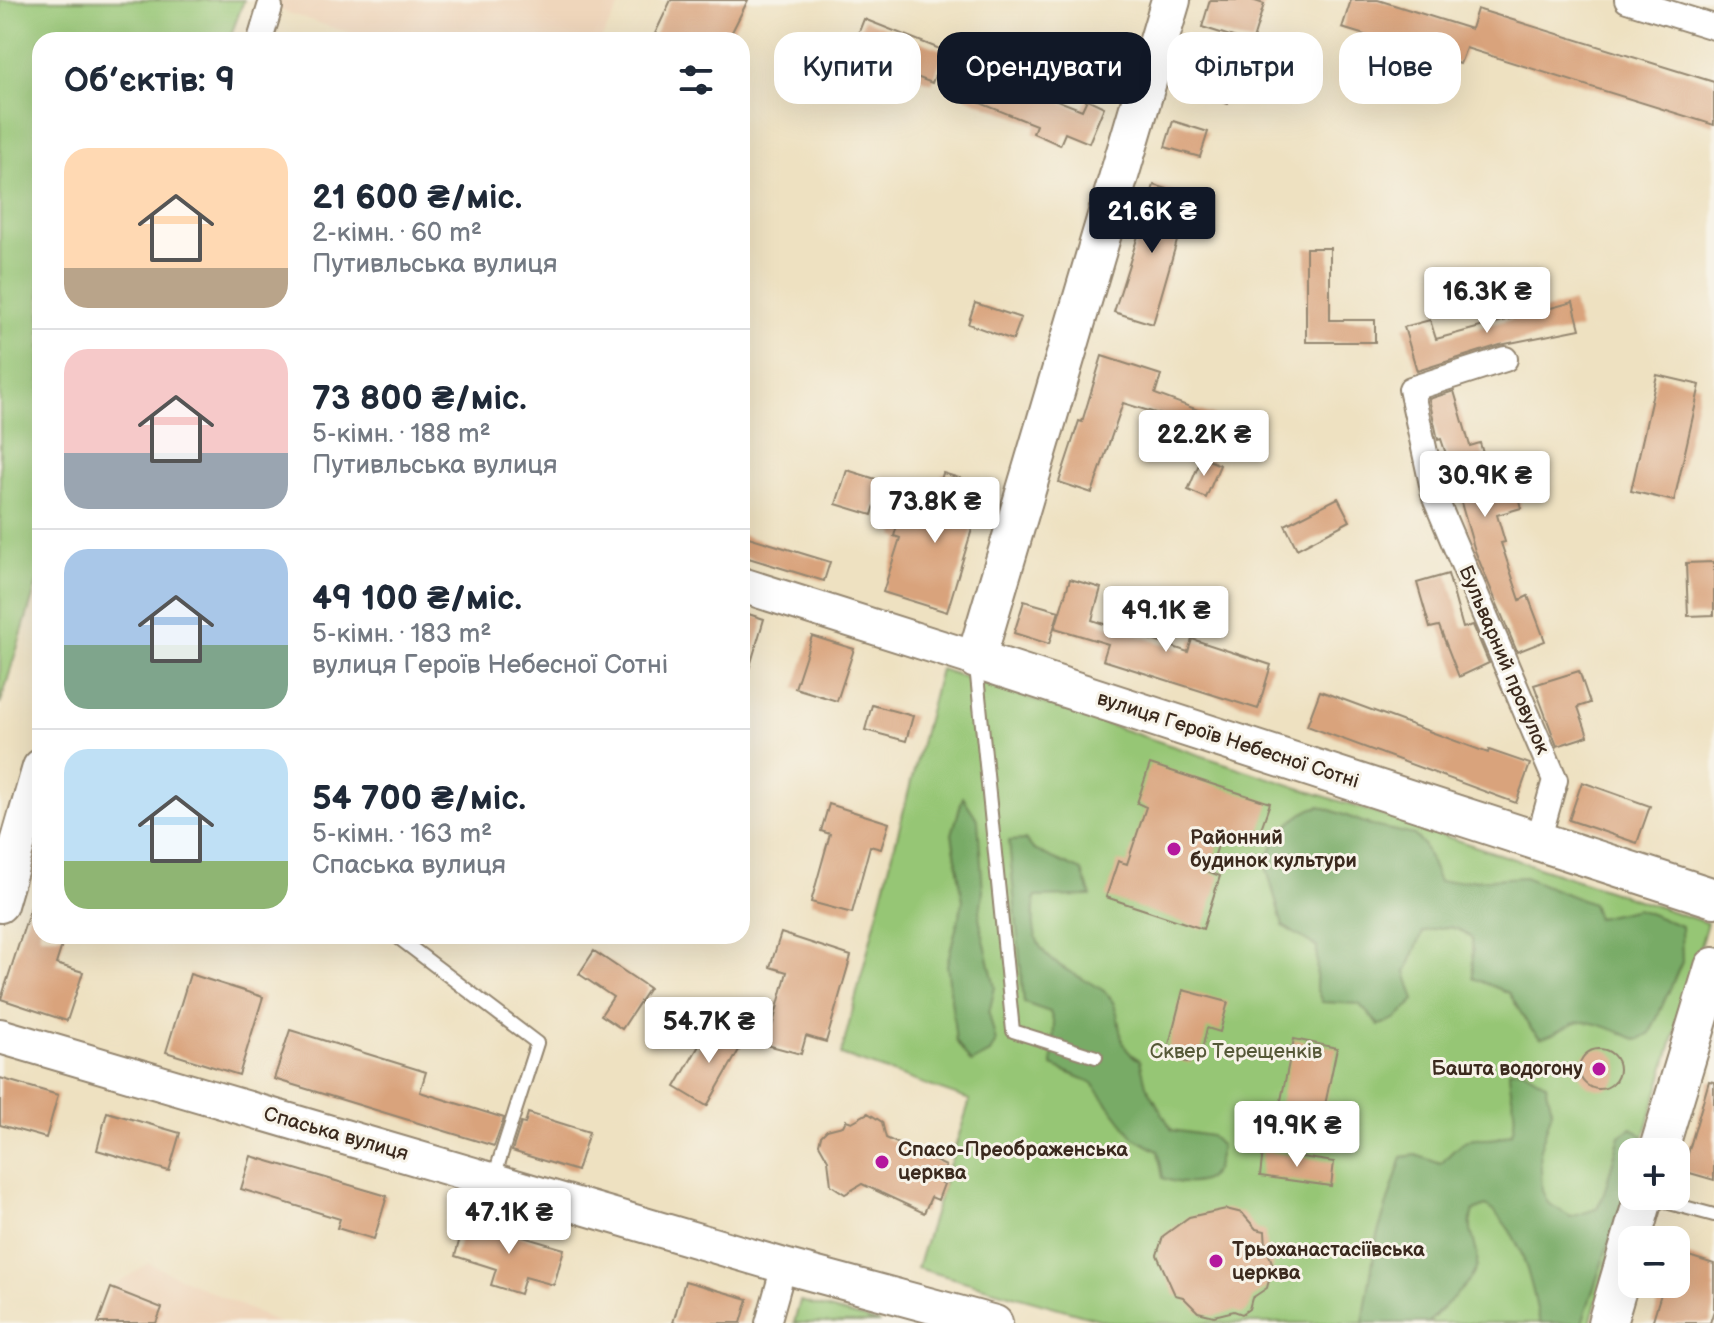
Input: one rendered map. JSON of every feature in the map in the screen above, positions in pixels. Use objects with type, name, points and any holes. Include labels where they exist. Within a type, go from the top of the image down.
[{"type":"main road","points":[[976,659],[1171,0]]},
{"type":"main road","name":"вулиця Героїв Небесної Сотні","points":[[976,659],[1714,898]]},
{"type":"main road","points":[[1662,1138],[1714,967]]},
{"type":"main road","points":[[1607,1323],[1640,1210]]},
{"type":"street","points":[[1627,0],[1714,27]]},
{"type":"street","points":[[263,32],[272,4]]},
{"type":"street","name":"Бульварний провулок","points":[[1505,359],[1411,389],[1435,498],[1555,780],[1538,841]]},
{"type":"street","name":"вулиця Героїв Небесної Сотні","points":[[750,588],[976,659]]},
{"type":"street","points":[[0,905],[32,795]]},
{"type":"street","name":"Спаська вулиця","points":[[0,1036],[784,1266],[995,1323]]},
{"type":"street","points":[[768,1323],[784,1266]]},
{"type":"lane","points":[[976,659],[1013,1031],[1096,1057]]},
{"type":"lane","points":[[407,944],[537,1043],[493,1180]]},
{"type":"lane","points":[[1690,1208],[1714,1215]]},
{"type":"shaded area","points":[[249,0],[623,0],[605,32],[346,32]]},
{"type":"shaded area","points":[[148,1263],[279,1323],[98,1323],[111,1288]]},
{"type":"green space","points":[[0,0],[244,0],[232,32],[32,32],[32,599],[0,705]]},
{"type":"green space","name":"Сквер Терещенків","points":[[940,669],[1707,923],[1644,1138],[1618,1138],[1618,1210],[1623,1210],[1590,1323],[1112,1323],[917,1268],[970,1100],[841,1055]]},
{"type":"green space","points":[[963,797],[978,820],[983,892],[979,918],[995,987],[989,1013],[996,1042],[990,1053],[971,1063],[956,1041],[947,964],[963,901],[952,834]]},
{"type":"green space","points":[[1320,806],[1373,826],[1414,835],[1423,844],[1439,882],[1524,877],[1592,904],[1597,918],[1637,909],[1681,926],[1682,962],[1650,1033],[1638,1040],[1583,1022],[1540,1038],[1530,1028],[1509,993],[1473,978],[1472,939],[1460,930],[1449,927],[1423,932],[1406,972],[1415,1000],[1395,1020],[1379,1025],[1359,1004],[1322,1002],[1316,988],[1317,947],[1283,926],[1265,862],[1286,827],[1301,814]]},
{"type":"green space","points":[[1025,840],[1034,850],[1082,871],[1091,896],[1035,897],[1036,938],[1057,964],[1101,988],[1109,996],[1117,1013],[1125,1047],[1140,1060],[1146,1085],[1172,1130],[1211,1136],[1221,1146],[1215,1169],[1204,1181],[1183,1183],[1163,1178],[1158,1151],[1134,1138],[1091,1082],[1052,1066],[1054,1024],[1050,1012],[1024,1003],[1009,841]]},
{"type":"green space","points":[[1522,1069],[1546,1084],[1552,1111],[1540,1149],[1542,1190],[1548,1203],[1571,1217],[1596,1209],[1603,1197],[1618,1143],[1620,1210],[1582,1323],[1540,1323],[1529,1275],[1517,1243],[1499,1217],[1486,1206],[1473,1211],[1471,1218],[1477,1252],[1475,1272],[1428,1323],[1363,1323],[1377,1236],[1402,1157],[1416,1155],[1441,1164],[1462,1143],[1512,1133],[1514,1110],[1509,1070]]},
{"type":"green space","points":[[1632,1128],[1644,1138],[1619,1138]]},
{"type":"green space","points":[[800,1301],[880,1323],[794,1323]]},
{"type":"building","points":[[671,0],[748,0],[732,32],[656,32]]},
{"type":"building","points":[[1210,0],[1252,0],[1264,4],[1255,32],[1218,32],[1202,27]]},
{"type":"building","points":[[1351,0],[1378,0],[1471,29],[1477,9],[1714,82],[1714,125],[1466,48],[1461,61],[1461,32],[1355,32],[1342,28]]},
{"type":"building","points":[[864,19],[897,32],[859,32]]},
{"type":"building","points":[[921,42],[937,48],[937,71],[932,83],[921,79]]},
{"type":"building","points":[[983,104],[1067,104],[1082,110],[1085,104],[1104,107],[1089,143],[1065,133],[1060,145],[1033,133],[1036,125]]},
{"type":"building","points":[[1173,121],[1208,132],[1200,157],[1165,147]]},
{"type":"building","points":[[1154,185],[1190,196],[1153,324],[1114,312]]},
{"type":"building","points":[[1306,248],[1330,248],[1330,320],[1375,320],[1375,342],[1306,342]]},
{"type":"building","points":[[1573,302],[1580,329],[1500,345],[1417,371],[1404,327],[1430,320],[1436,339]]},
{"type":"building","points":[[975,303],[1021,318],[1013,340],[968,324]]},
{"type":"building","points":[[1102,356],[1161,375],[1155,394],[1214,416],[1199,451],[1170,440],[1178,420],[1123,403],[1092,493],[1059,482]]},
{"type":"building","points":[[1657,375],[1700,385],[1674,501],[1631,491]]},
{"type":"building","points":[[1454,391],[1470,446],[1480,443],[1493,488],[1514,482],[1521,508],[1497,515],[1505,542],[1501,543],[1520,600],[1528,596],[1545,641],[1517,652],[1475,551],[1441,439],[1438,440],[1429,399]]},
{"type":"building","points":[[1202,457],[1220,465],[1206,498],[1188,490]]},
{"type":"building","points":[[847,470],[882,481],[872,515],[836,504]]},
{"type":"building","points":[[943,473],[985,486],[947,612],[883,592],[900,538],[894,536],[902,509],[930,518]]},
{"type":"building","points":[[1338,498],[1350,521],[1297,549],[1285,525]]},
{"type":"building","points":[[750,537],[830,562],[824,581],[750,558]]},
{"type":"building","points":[[1714,562],[1714,615],[1688,616],[1686,563]]},
{"type":"building","points":[[1448,574],[1463,628],[1473,625],[1489,663],[1459,677],[1439,626],[1430,628],[1417,583]]},
{"type":"building","points":[[1070,579],[1101,588],[1092,620],[1188,652],[1192,639],[1271,665],[1258,709],[1103,660],[1108,644],[1055,628]]},
{"type":"building","points":[[1024,601],[1059,611],[1049,644],[1014,633]]},
{"type":"building","points":[[750,615],[764,619],[750,666]]},
{"type":"building","points":[[812,636],[854,649],[837,701],[795,688]]},
{"type":"building","points":[[1579,671],[1590,703],[1578,707],[1588,736],[1557,746],[1534,685]]},
{"type":"building","points":[[1320,691],[1488,753],[1489,750],[1530,764],[1516,803],[1307,726]]},
{"type":"building","points":[[872,705],[913,716],[906,741],[865,730]]},
{"type":"building","name":"Районний будинок культури","points":[[1150,764],[1270,803],[1258,837],[1236,830],[1234,834],[1223,831],[1209,872],[1220,876],[1203,929],[1106,897],[1118,861],[1127,864],[1146,807],[1137,803]]},
{"type":"building","points":[[1582,782],[1650,806],[1637,843],[1569,820]]},
{"type":"building","points":[[829,804],[889,823],[881,849],[870,846],[852,913],[811,902],[830,834],[821,831]]},
{"type":"building","points":[[32,903],[32,944],[62,944],[56,964],[83,972],[67,1021],[1,999]]},
{"type":"building","points":[[781,933],[851,956],[826,1042],[806,1036],[801,1054],[767,1045],[787,972],[770,967]]},
{"type":"building","points":[[594,951],[649,988],[622,1029],[601,1015],[613,997],[579,974]]},
{"type":"building","points":[[190,974],[263,997],[239,1075],[166,1052]]},
{"type":"building","points":[[1183,990],[1228,1002],[1220,1032],[1207,1028],[1201,1054],[1193,1052],[1190,1063],[1166,1056]]},
{"type":"building","points":[[711,1025],[743,1043],[707,1106],[675,1087]]},
{"type":"building","points":[[290,1030],[426,1072],[420,1092],[504,1118],[494,1146],[274,1079]]},
{"type":"building","points":[[1294,1039],[1337,1048],[1321,1124],[1278,1114]]},
{"type":"building","name":"Башта водогону","points":[[1599,1049],[1613,1055],[1619,1069],[1613,1083],[1599,1089],[1585,1083],[1579,1069],[1585,1055]]},
{"type":"building","points":[[0,1078],[58,1095],[46,1138],[0,1125]]},
{"type":"building","points":[[1709,1081],[1714,1082],[1714,1180],[1690,1173],[1690,1147]]},
{"type":"building","points":[[107,1112],[180,1133],[169,1171],[97,1150]]},
{"type":"building","points":[[528,1113],[589,1132],[577,1171],[512,1151],[521,1123],[525,1124]]},
{"type":"building","name":"Спасо-Преображенська церква","points":[[868,1113],[882,1122],[886,1138],[946,1166],[939,1181],[944,1184],[938,1200],[931,1197],[924,1213],[862,1184],[845,1194],[831,1185],[828,1160],[819,1144],[821,1136],[827,1130],[843,1126],[846,1120],[852,1122]]},
{"type":"building","points":[[1263,1151],[1334,1162],[1331,1186],[1260,1176]]},
{"type":"building","points":[[251,1156],[387,1196],[374,1239],[337,1228],[340,1219],[241,1189]]},
{"type":"building","name":"Трьоханастасіївська церква","points":[[1226,1209],[1242,1213],[1256,1229],[1265,1231],[1266,1247],[1273,1265],[1267,1288],[1252,1298],[1249,1309],[1242,1314],[1234,1311],[1214,1316],[1198,1312],[1183,1297],[1175,1295],[1157,1255],[1163,1236],[1189,1217]]},
{"type":"building","points":[[465,1220],[564,1249],[554,1285],[525,1277],[520,1294],[491,1285],[496,1269],[455,1256]]},
{"type":"building","points":[[1690,1256],[1714,1264],[1714,1310],[1710,1323],[1652,1323],[1660,1298],[1690,1298]]},
{"type":"building","points":[[685,1281],[748,1299],[741,1323],[673,1323]]},
{"type":"building","points":[[111,1288],[162,1308],[156,1323],[98,1323]]},
{"type":"place","name":"Районний будинок культури","points":[[1174,849]]},
{"type":"place","name":"Башта водогону","points":[[1599,1069]]},
{"type":"place","name":"Спасо-Преображенська церква","points":[[882,1162]]},
{"type":"place","name":"Трьоханастасіївська церква","points":[[1216,1261]]}]
